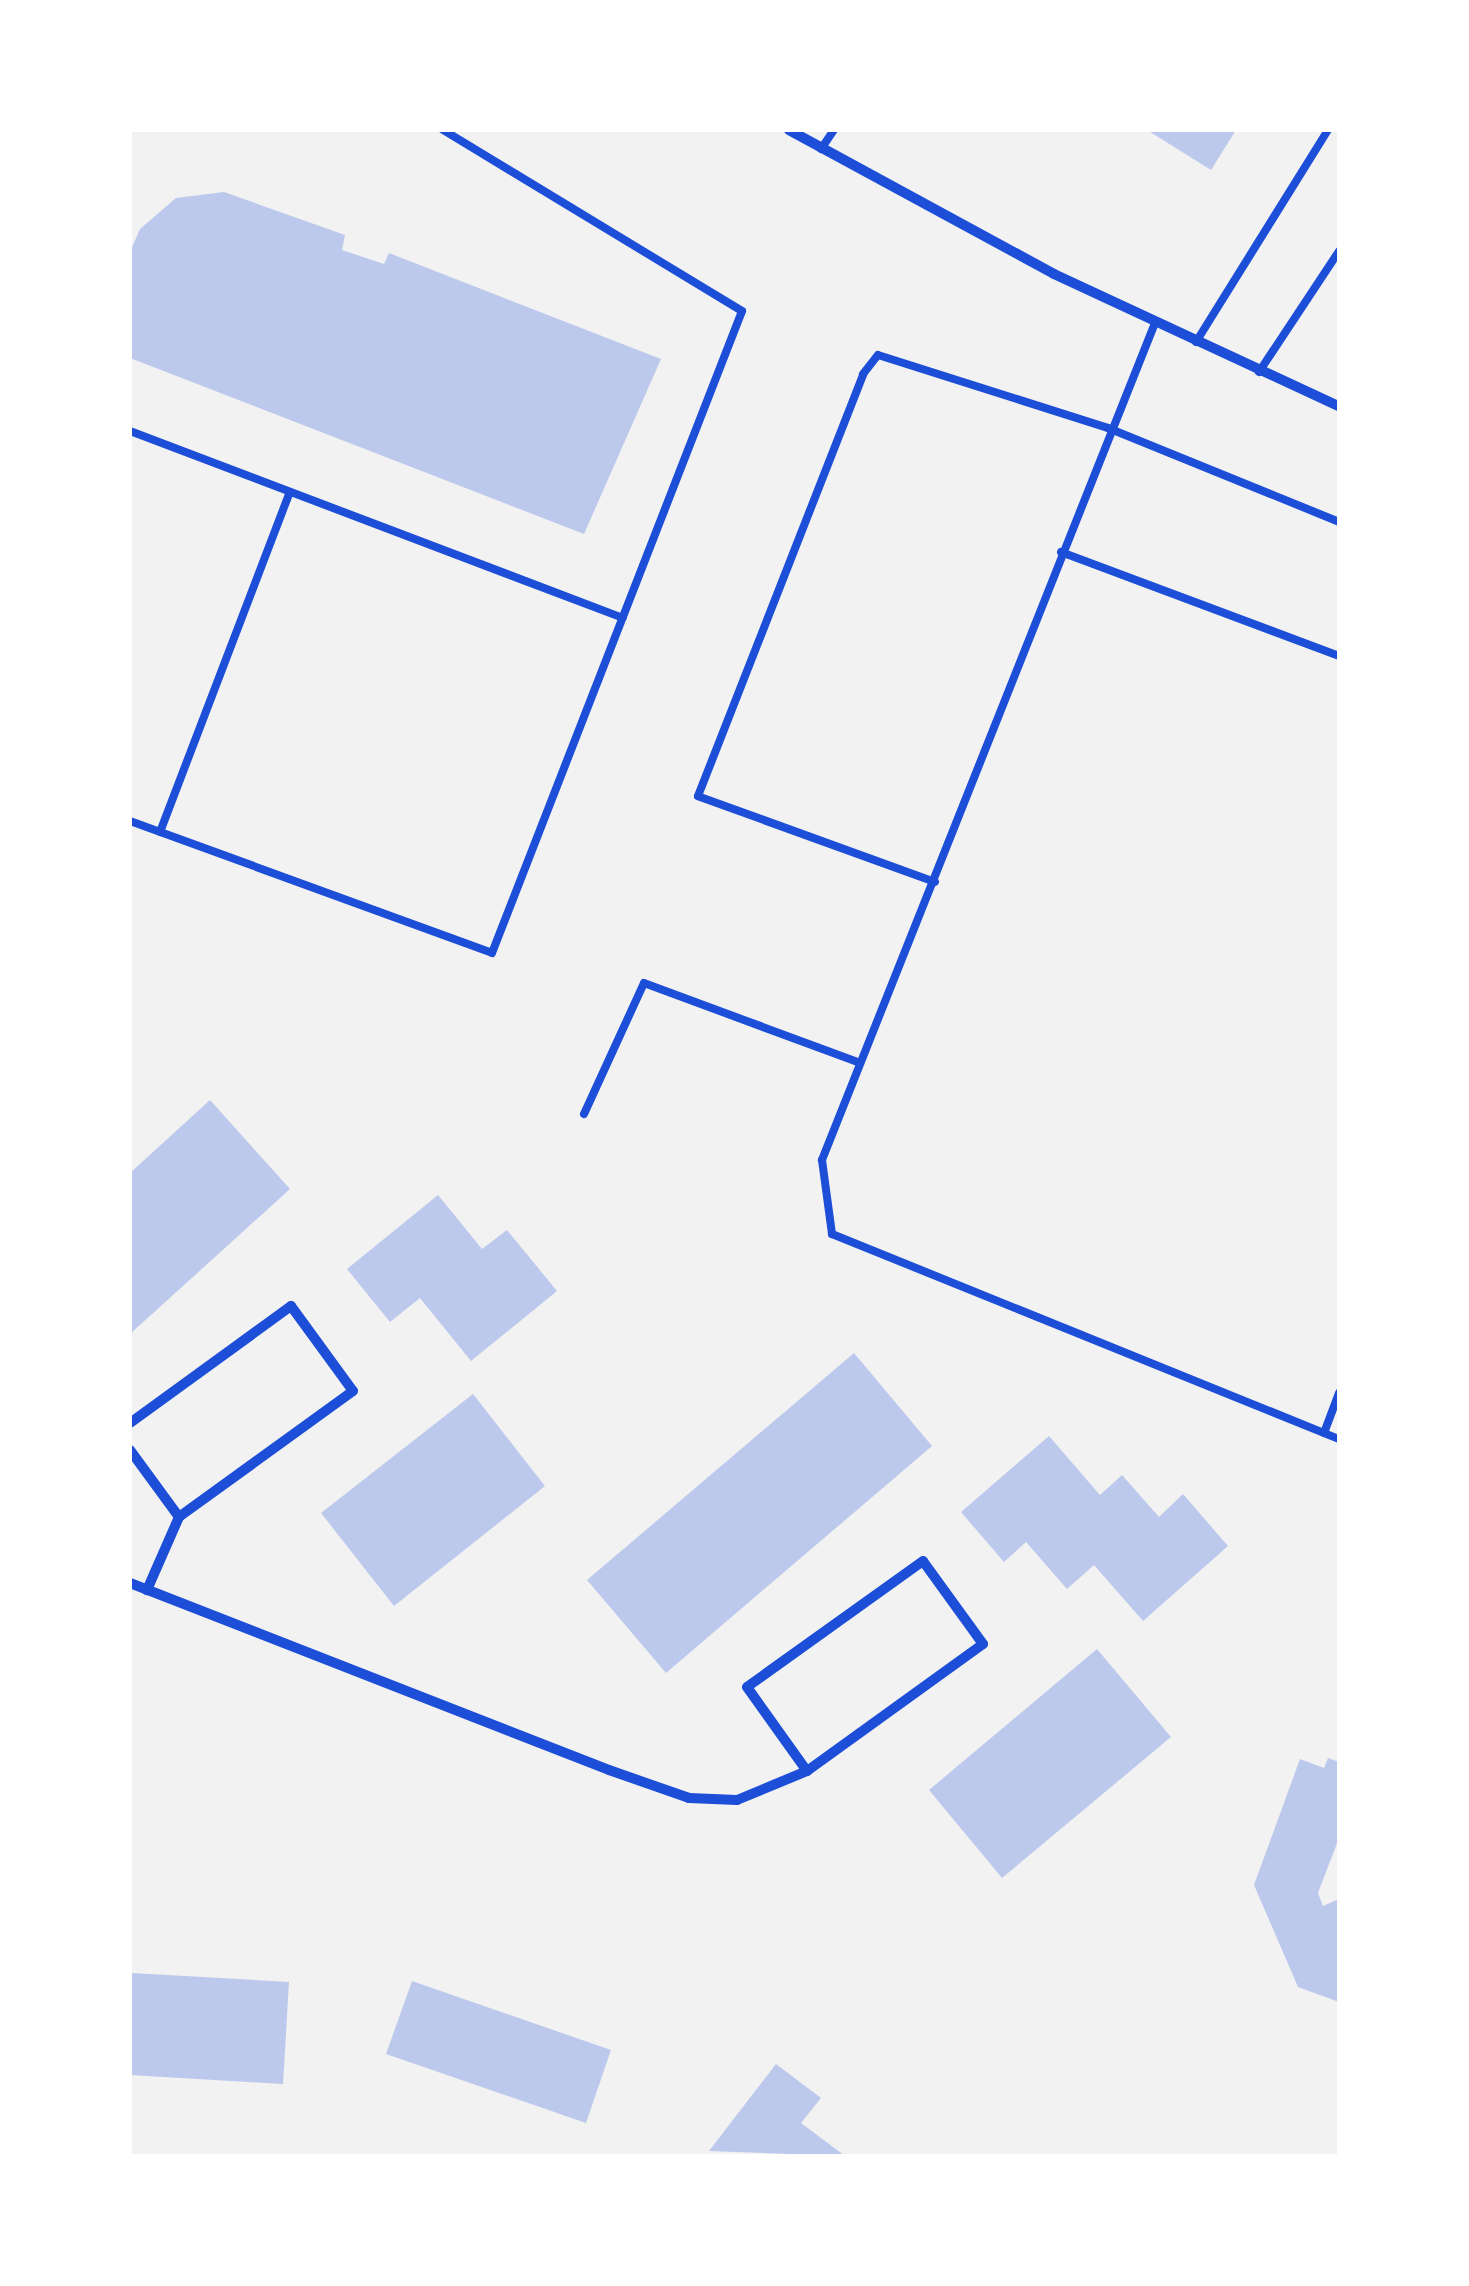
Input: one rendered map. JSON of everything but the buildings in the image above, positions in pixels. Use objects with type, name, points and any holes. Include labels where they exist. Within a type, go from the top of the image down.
[{"type":"street","points":[[789,130],[1155,323],[1339,406]]},
{"type":"street","points":[[130,1423],[290,1306],[352,1391],[179,1518],[147,1590]]},
{"type":"street","points":[[130,1450],[179,1518]]},
{"type":"street","points":[[130,1584],[689,1798],[737,1800],[807,1771],[983,1644],[923,1561],[748,1688],[807,1771]]},
{"type":"lane","points":[[821,150],[834,130]]},
{"type":"lane","points":[[1196,342],[1328,130]]},
{"type":"lane","points":[[130,821],[492,953],[742,311],[441,131]]},
{"type":"lane","points":[[1259,372],[1339,250]]},
{"type":"lane","points":[[1155,323],[1108,428],[935,882],[822,1160],[832,1234],[1339,1439]]},
{"type":"lane","points":[[935,882],[698,796],[862,374],[878,355],[1108,428],[1339,522]]},
{"type":"lane","points":[[130,431],[622,618]]},
{"type":"lane","points":[[160,832],[290,492]]},
{"type":"lane","points":[[1061,552],[1339,656]]},
{"type":"lane","points":[[584,1114],[644,983],[860,1063]]},
{"type":"lane","points":[[1324,1433],[1339,1393]]}]
